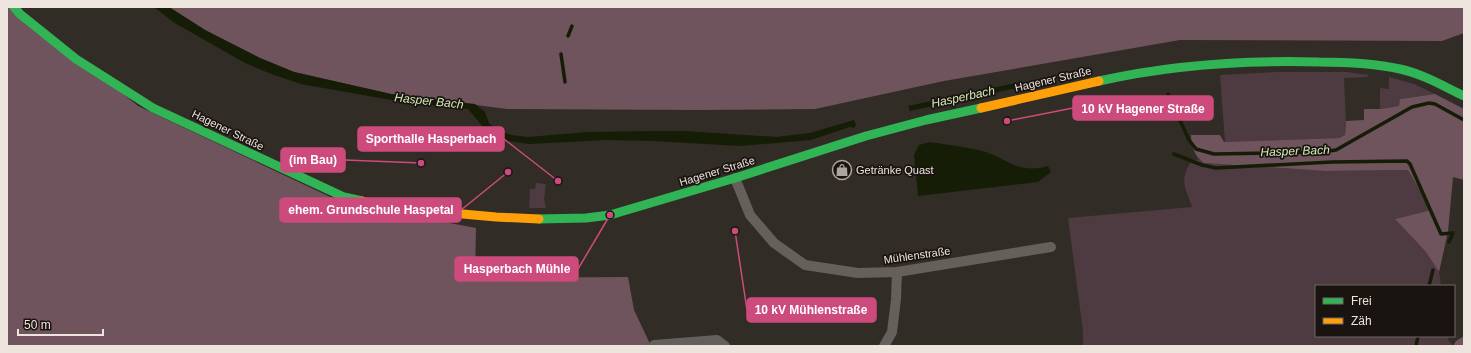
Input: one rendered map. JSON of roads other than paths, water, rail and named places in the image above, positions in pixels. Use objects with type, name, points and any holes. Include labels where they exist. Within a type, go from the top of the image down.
[{"type":"main road","name":"Hagener Straße","points":[[14,7],[20,14],[76,59],[153,108],[344,197],[385,207],[496,217],[546,219],[586,218],[610,215],[735,178],[866,136],[926,120],[1111,78],[1151,71],[1209,65],[1297,61],[1368,63],[1418,74],[1464,96]]},
{"type":"street","name":"Mühlenstraße","points":[[735,178],[750,214],[774,243],[805,265],[858,273],[897,272],[1051,246]]},
{"type":"street","points":[[884,346],[892,332],[896,299],[897,272]]},
{"type":"street","points":[[654,345],[717,340],[725,346]]},
{"type":"water","points":[[154,7],[169,7],[205,30],[260,58],[294,72],[391,94],[475,104],[485,112],[489,123],[495,129],[511,135],[528,137],[587,132],[684,131],[776,137],[810,133],[854,120],[856,125],[854,128],[850,127],[811,140],[740,146],[654,141],[606,140],[529,144],[508,141],[497,138],[488,133],[468,109],[397,101],[301,84],[271,74],[245,63],[173,22]]},
{"type":"water","name":"Hasperbach","points":[[1016,83],[1017,88],[910,111],[908,106]]},
{"type":"water","points":[[930,142],[965,147],[986,152],[1022,167],[1038,168],[1048,166],[1051,172],[1038,182],[918,196],[914,155],[919,145]]},
{"type":"waterway","points":[[568,36],[572,26]]},
{"type":"waterway","points":[[561,54],[565,82]]},
{"type":"waterway","name":"Hasper Bach","points":[[1168,94],[1189,140],[1196,149],[1214,154],[1321,152],[1336,150],[1412,107],[1429,103],[1435,104],[1464,120]]},
{"type":"waterway","points":[[1174,154],[1202,165],[1216,168],[1332,162],[1407,161],[1410,164],[1441,234],[1453,233],[1449,242]]},
{"type":"waterway","points":[[1429,285],[1433,270]]},
{"type":"waterway","points":[[1416,346],[1418,337]]},
{"type":"place","name":"10 kV Hagener Straße","points":[[1007,121]]},
{"type":"place","name":"(im Bau)","points":[[421,163]]},
{"type":"place","name":"Getränke Quast","points":[[842,170]]},
{"type":"place","name":"ehem. Grundschule Haspetal","points":[[508,172]]},
{"type":"place","name":"Sporthalle Hasperbach","points":[[558,181]]},
{"type":"place","name":"Hasperbach Mühle","points":[[610,215]]},
{"type":"place","name":"10 kV Mühlenstraße","points":[[735,231]]}]
